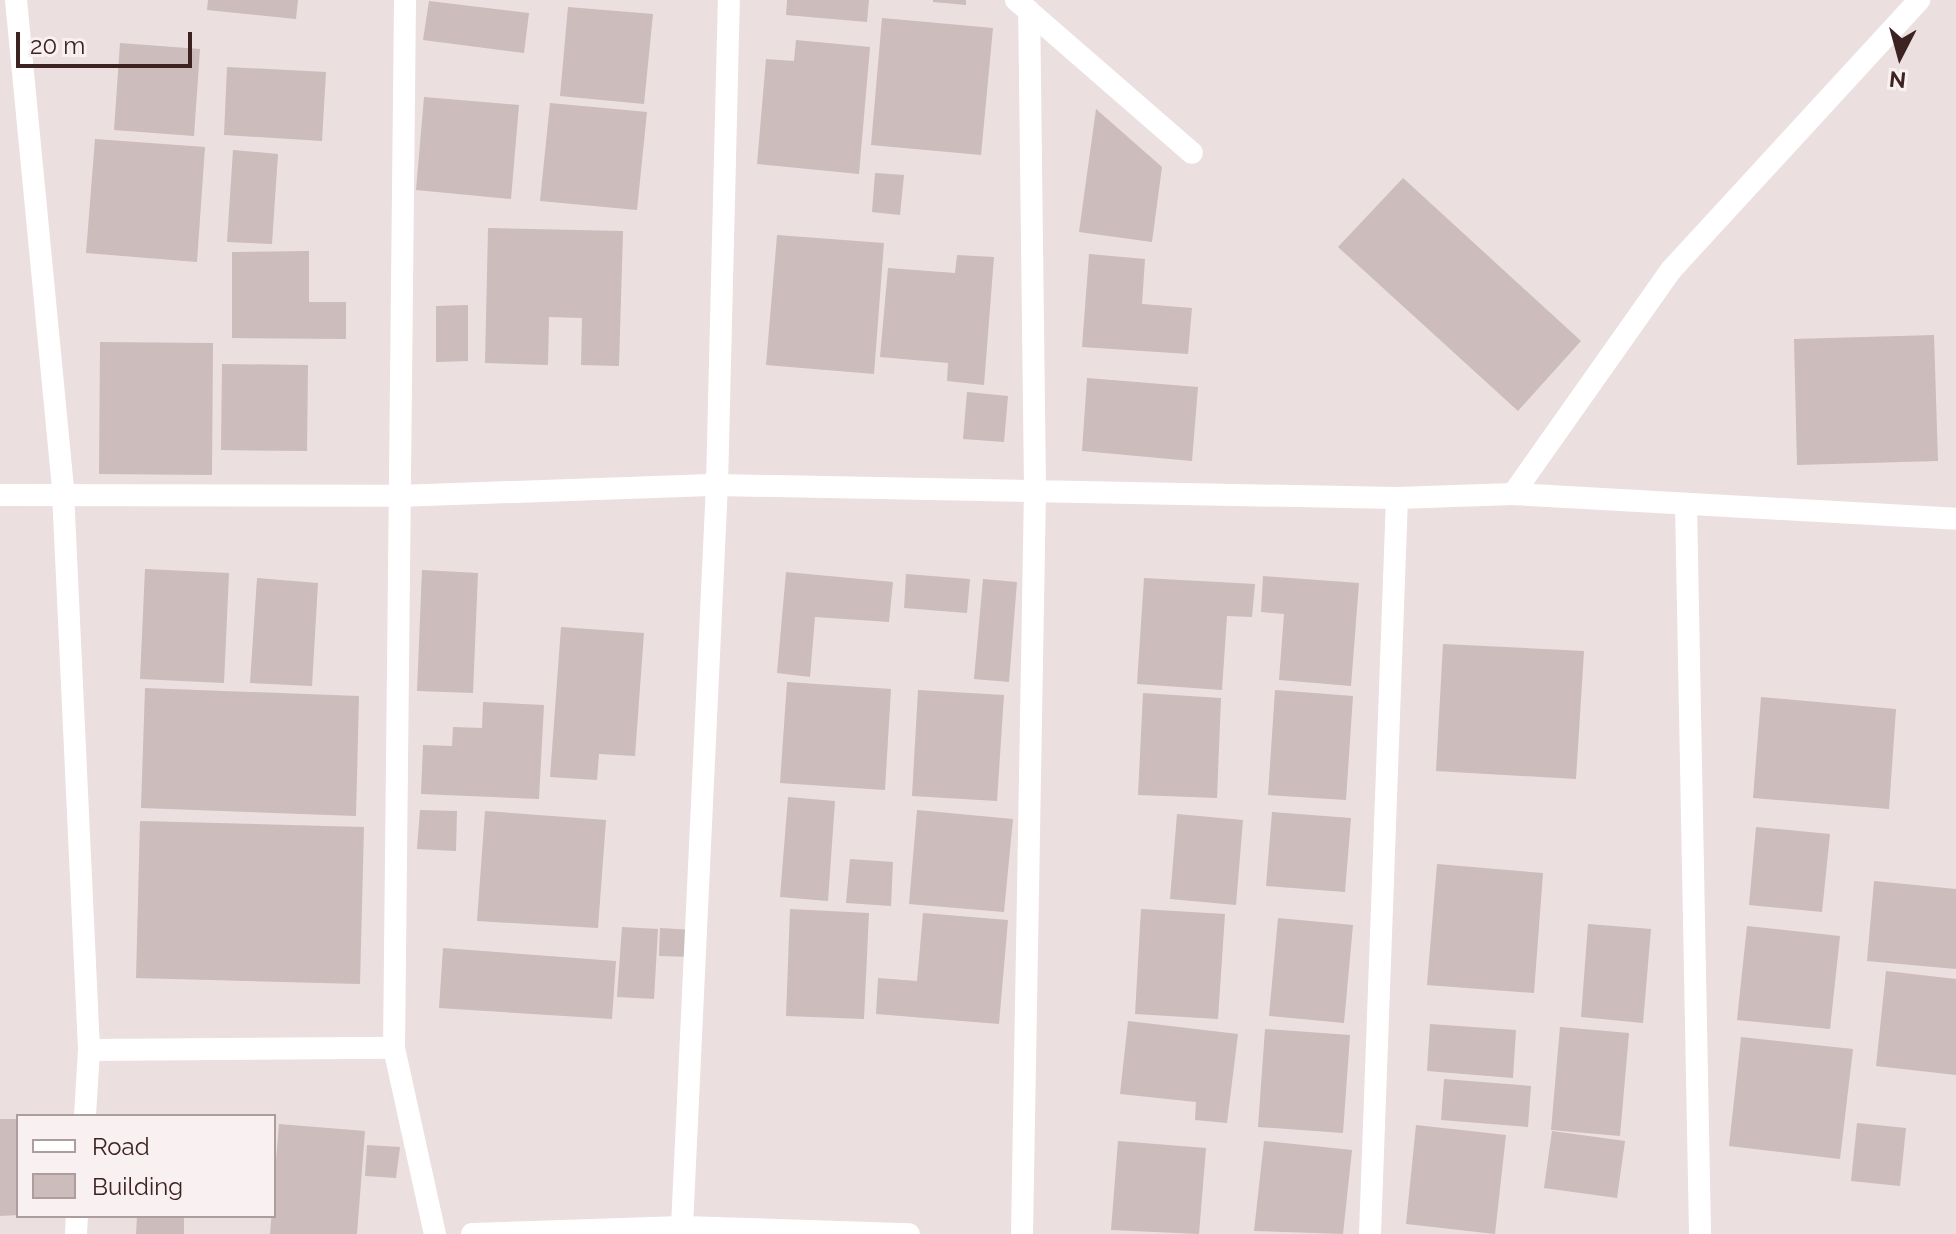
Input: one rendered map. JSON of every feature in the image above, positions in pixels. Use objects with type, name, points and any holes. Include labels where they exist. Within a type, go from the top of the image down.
[{"type":"street","points":[[16,0],[63,492],[89,1050],[85,1114]]},
{"type":"street","points":[[405,0],[409,173],[398,496],[394,1048],[435,1234]]},
{"type":"street","points":[[682,1227],[717,485],[729,0]]},
{"type":"street","points":[[1513,494],[1671,270],[1919,0]]},
{"type":"street","points":[[1022,5],[1192,153]]},
{"type":"street","points":[[1022,5],[1035,488],[1022,1234]]},
{"type":"street","points":[[0,495],[63,492],[398,496],[717,485],[1035,488],[1397,498],[1513,494],[1956,519]]},
{"type":"street","points":[[1370,1234],[1397,498]]},
{"type":"street","points":[[1686,504],[1700,1234]]},
{"type":"street","points":[[89,1050],[394,1048]]},
{"type":"street","points":[[472,1234],[682,1227],[909,1234]]},
{"type":"building","points":[[208,0],[298,0],[296,19],[207,10]]},
{"type":"building","points":[[787,0],[869,0],[867,22],[786,15]]},
{"type":"building","points":[[966,0],[966,5],[933,2]]},
{"type":"building","points":[[429,1],[529,13],[524,53],[423,40]]},
{"type":"building","points":[[568,7],[653,14],[644,104],[560,96]]},
{"type":"building","points":[[882,18],[993,28],[981,155],[871,145]]},
{"type":"building","points":[[796,40],[870,47],[859,174],[757,164],[766,59],[794,61]]},
{"type":"building","points":[[120,43],[200,49],[194,136],[114,130]]},
{"type":"building","points":[[227,67],[326,72],[322,141],[224,135]]},
{"type":"building","points":[[424,97],[519,105],[511,199],[416,190]]},
{"type":"building","points":[[550,103],[647,112],[637,210],[540,201]]},
{"type":"building","points":[[1096,109],[1162,167],[1152,242],[1079,232]]},
{"type":"building","points":[[95,139],[205,147],[197,262],[86,253]]},
{"type":"building","points":[[233,150],[278,154],[272,244],[227,242]]},
{"type":"building","points":[[875,173],[904,175],[900,215],[872,212]]},
{"type":"building","points":[[1403,178],[1581,341],[1518,411],[1338,247]]},
{"type":"building","points":[[488,228],[623,231],[619,366],[581,365],[582,318],[549,317],[548,365],[485,363]]},
{"type":"building","points":[[777,235],[884,243],[874,374],[766,365]]},
{"type":"building","points":[[309,251],[309,302],[346,302],[346,339],[232,338],[232,252]]},
{"type":"building","points":[[1089,254],[1145,259],[1142,304],[1192,308],[1188,354],[1082,347]]},
{"type":"building","points":[[957,255],[994,257],[984,385],[947,381],[948,363],[880,357],[888,268],[955,273]]},
{"type":"building","points":[[468,305],[468,361],[436,362],[436,306]]},
{"type":"building","points":[[1934,335],[1938,461],[1797,465],[1794,339]]},
{"type":"building","points":[[100,342],[213,343],[212,475],[99,474]]},
{"type":"building","points":[[222,364],[308,365],[307,451],[221,450]]},
{"type":"building","points":[[1087,378],[1198,387],[1192,461],[1082,451]]},
{"type":"building","points":[[967,392],[1008,396],[1004,442],[963,439]]},
{"type":"building","points":[[145,569],[229,573],[224,683],[140,679]]},
{"type":"building","points":[[422,570],[478,573],[473,693],[417,691]]},
{"type":"building","points":[[786,572],[893,582],[889,622],[815,617],[810,677],[777,673]]},
{"type":"building","points":[[906,574],[970,579],[967,613],[904,608]]},
{"type":"building","points":[[1263,576],[1359,583],[1351,686],[1279,680],[1284,614],[1261,612]]},
{"type":"building","points":[[257,578],[318,583],[312,686],[250,683]]},
{"type":"building","points":[[1144,578],[1255,584],[1252,617],[1227,616],[1222,690],[1137,684]]},
{"type":"building","points":[[983,579],[1017,582],[1009,682],[974,679]]},
{"type":"building","points":[[561,627],[644,633],[635,756],[599,754],[597,780],[550,777]]},
{"type":"building","points":[[1443,644],[1584,651],[1576,779],[1436,771]]},
{"type":"building","points":[[787,682],[891,689],[885,790],[780,783]]},
{"type":"building","points":[[145,688],[359,696],[356,816],[141,808]]},
{"type":"building","points":[[918,690],[1004,695],[997,801],[912,796]]},
{"type":"building","points":[[1275,690],[1353,696],[1346,800],[1268,795]]},
{"type":"building","points":[[1143,693],[1221,698],[1217,798],[1138,795]]},
{"type":"building","points":[[1761,697],[1896,709],[1889,809],[1753,798]]},
{"type":"building","points":[[483,702],[544,705],[539,799],[421,794],[423,745],[452,746],[453,727],[482,728]]},
{"type":"building","points":[[788,797],[835,801],[828,901],[780,897]]},
{"type":"building","points":[[420,810],[457,811],[456,851],[417,849]]},
{"type":"building","points":[[917,810],[1013,819],[1004,912],[909,904]]},
{"type":"building","points":[[485,811],[606,820],[598,928],[477,921]]},
{"type":"building","points":[[1272,812],[1351,818],[1345,892],[1266,886]]},
{"type":"building","points":[[1177,814],[1243,820],[1236,905],[1170,899]]},
{"type":"building","points":[[140,821],[364,827],[360,984],[136,978]]},
{"type":"building","points":[[1756,827],[1830,834],[1822,912],[1749,905]]},
{"type":"building","points":[[850,859],[893,862],[891,906],[846,903]]},
{"type":"building","points":[[1437,864],[1543,873],[1534,993],[1427,985]]},
{"type":"building","points":[[1874,881],[1956,889],[1956,969],[1867,961]]},
{"type":"building","points":[[790,909],[869,913],[864,1019],[786,1016]]},
{"type":"building","points":[[1141,909],[1225,914],[1218,1019],[1135,1014]]},
{"type":"building","points":[[923,913],[1008,920],[999,1024],[876,1014],[878,978],[917,981]]},
{"type":"building","points":[[1278,918],[1353,925],[1344,1023],[1269,1016]]},
{"type":"building","points":[[1588,924],[1651,929],[1643,1023],[1581,1017]]},
{"type":"building","points":[[1747,926],[1840,936],[1830,1029],[1737,1020]]},
{"type":"building","points":[[622,927],[658,929],[654,999],[617,997]]},
{"type":"building","points":[[660,928],[693,930],[692,957],[659,956]]},
{"type":"building","points":[[443,948],[616,961],[612,1019],[439,1008]]},
{"type":"building","points":[[1886,971],[1956,979],[1956,1075],[1876,1066]]},
{"type":"building","points":[[1128,1021],[1238,1034],[1227,1123],[1195,1120],[1196,1102],[1120,1094]]},
{"type":"building","points":[[1430,1024],[1516,1030],[1513,1078],[1427,1071]]},
{"type":"building","points":[[1560,1027],[1629,1033],[1620,1136],[1551,1130]]},
{"type":"building","points":[[1265,1029],[1350,1035],[1343,1133],[1258,1127]]},
{"type":"building","points":[[1741,1037],[1853,1049],[1840,1159],[1729,1146]]},
{"type":"building","points":[[1444,1079],[1531,1086],[1528,1127],[1441,1120]]},
{"type":"building","points":[[0,1119],[16,1119],[16,1215],[0,1216]]},
{"type":"building","points":[[1857,1123],[1906,1128],[1900,1186],[1851,1181]]},
{"type":"building","points":[[279,1124],[365,1131],[357,1234],[270,1234],[271,1218],[276,1218]]},
{"type":"building","points":[[1416,1125],[1506,1135],[1495,1234],[1406,1224]]},
{"type":"building","points":[[1552,1131],[1625,1141],[1617,1198],[1544,1188]]},
{"type":"building","points":[[1118,1141],[1206,1148],[1199,1234],[1111,1230]]},
{"type":"building","points":[[1264,1141],[1352,1150],[1343,1234],[1254,1231]]},
{"type":"building","points":[[367,1145],[400,1147],[396,1178],[365,1176]]},
{"type":"building","points":[[137,1218],[184,1218],[184,1234],[136,1234]]}]
